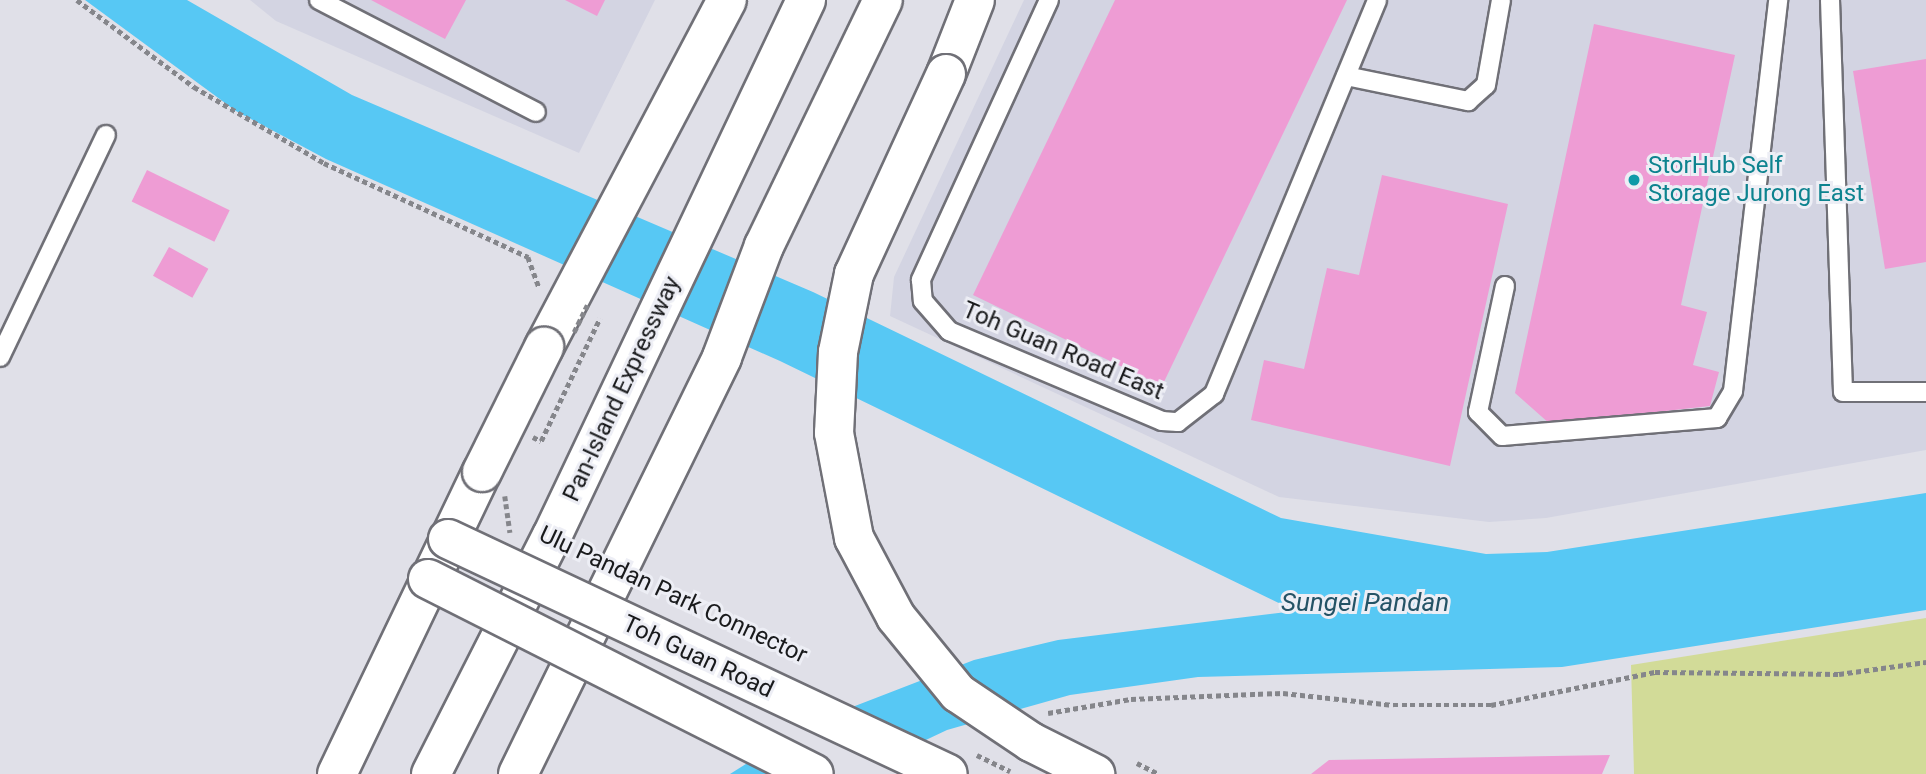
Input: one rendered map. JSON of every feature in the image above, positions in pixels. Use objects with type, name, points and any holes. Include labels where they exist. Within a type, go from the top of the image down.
[{"type":"main road","points":[[337,774],[448,538],[727,0]]},
{"type":"main road","name":"Pan-Island Expressway","points":[[431,774],[699,228],[806,0]]},
{"type":"main road","points":[[518,774],[722,357],[764,246],[883,0]]},
{"type":"main road","points":[[975,0],[946,74],[854,274],[838,352],[834,433],[854,538],[895,617],[958,693],[1031,742],[1095,774]]},
{"type":"main road","name":"Toh Guan Road","points":[[448,538],[957,762]]},
{"type":"main road","name":"Toh Guan Road","points":[[428,579],[814,774]]},
{"type":"lane","points":[[319,0],[536,112]]},
{"type":"lane","name":"Toh Guan Road East","points":[[1049,0],[921,280],[923,301],[948,331],[1161,421],[1178,422],[1214,394],[1377,0]]},
{"type":"lane","points":[[1346,76],[1468,101],[1486,85],[1501,0]]},
{"type":"lane","points":[[1505,286],[1478,412],[1502,436],[1717,418],[1733,391],[1778,0]]},
{"type":"lane","points":[[1830,0],[1843,392],[1926,392]]},
{"type":"lane","points":[[0,357],[106,135]]},
{"type":"path","points":[[77,0],[194,87],[324,163],[528,257],[541,292]]},
{"type":"path","points":[[571,337],[589,301]]},
{"type":"path","name":"Ulu Pandan Park Connector","points":[[503,480],[511,540]]},
{"type":"path","points":[[1036,718],[1131,699],[1269,693],[1393,705],[1491,705],[1654,672],[1839,674],[1926,662]]},
{"type":"path","points":[[957,762],[1017,774]]},
{"type":"path","points":[[1137,762],[1159,774]]},
{"type":"shaded area","points":[[250,0],[655,0],[579,153],[276,21]]},
{"type":"shaded area","points":[[1024,0],[1926,0],[1926,450],[1546,518],[1489,522],[1279,497],[890,316],[894,277]]},
{"type":"green space","points":[[1926,618],[1926,774],[1634,774],[1631,665]]},
{"type":"water","name":"Sungei Pandan","points":[[85,0],[187,0],[352,95],[813,292],[1281,518],[1486,554],[1547,552],[1926,493],[1926,610],[1562,667],[1198,677],[1070,695],[947,730],[854,774],[730,774],[811,723],[974,660],[1058,640],[1295,611],[780,361],[326,159],[236,111]]},
{"type":"pier","points":[[809,720],[920,746],[861,774],[787,774],[751,756]]},
{"type":"building","points":[[371,0],[466,0],[445,39]]},
{"type":"building","points":[[565,0],[605,0],[597,16]]},
{"type":"building","points":[[1115,0],[1347,0],[1162,386],[973,295]]},
{"type":"building","name":"StorHub Self Storage Jurong East","points":[[1594,24],[1735,55],[1681,305],[1707,312],[1693,365],[1719,372],[1710,406],[1550,424],[1515,393]]},
{"type":"building","points":[[1926,59],[1926,262],[1885,269],[1853,71]]},
{"type":"building","points":[[147,170],[230,210],[214,242],[132,201]]},
{"type":"building","points":[[1382,175],[1508,204],[1450,466],[1251,420],[1264,360],[1304,369],[1327,268],[1359,275]]},
{"type":"building","points":[[169,247],[208,269],[192,298],[153,276]]},
{"type":"building","points":[[1610,755],[1602,774],[1311,774],[1329,760]]},
{"type":"place","name":"StorHub Self Storage Jurong East","points":[[1634,180]]}]
